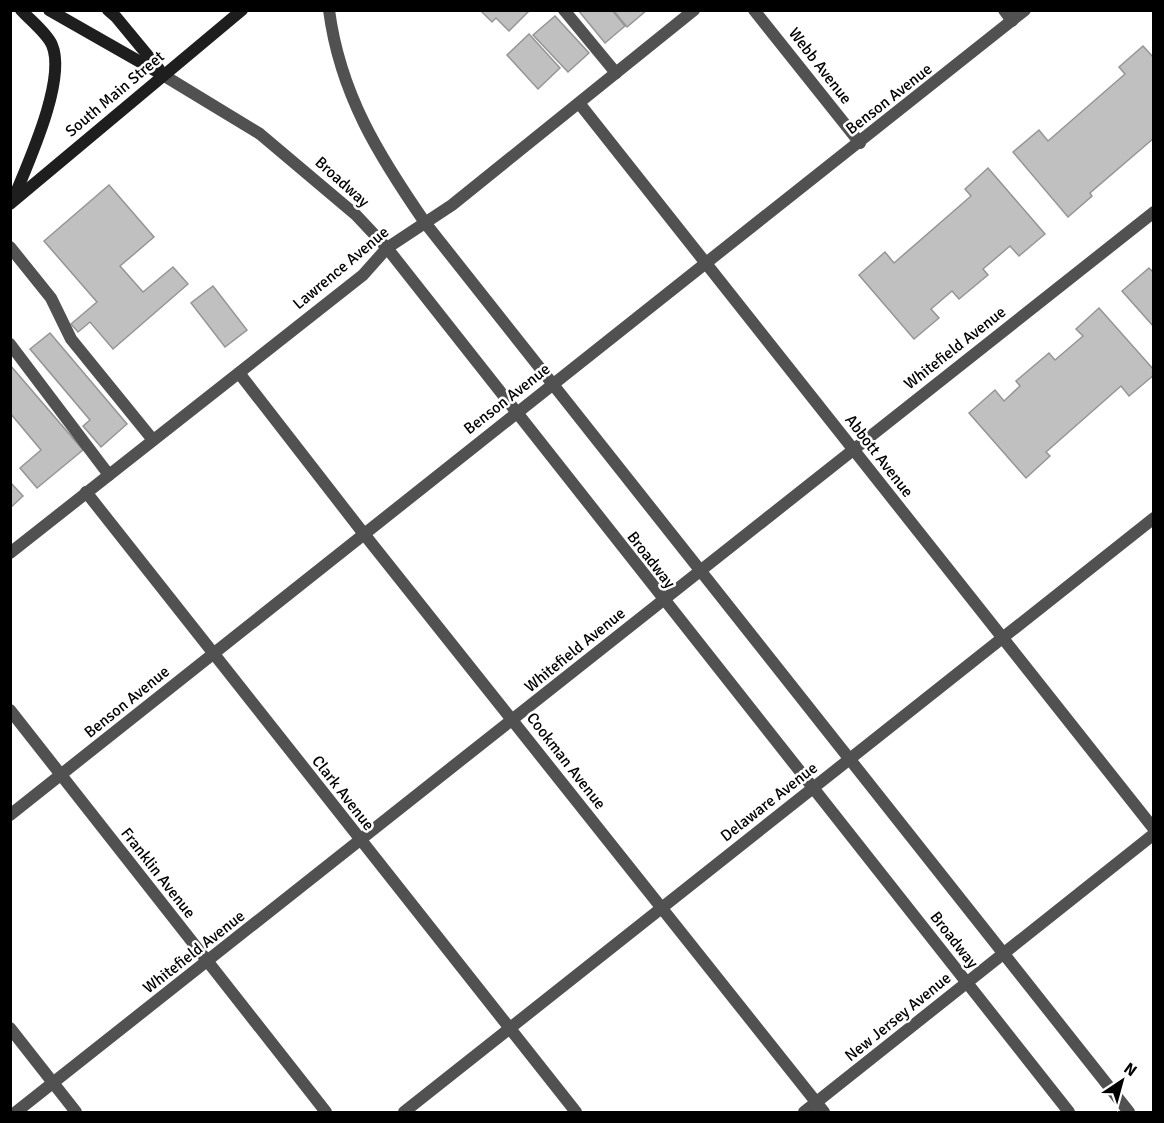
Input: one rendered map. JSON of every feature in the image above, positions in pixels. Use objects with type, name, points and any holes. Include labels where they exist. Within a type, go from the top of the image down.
[{"type":"main road","points":[[11,204],[43,122],[55,81],[52,45],[21,10]]},
{"type":"main road","points":[[49,10],[163,75]]},
{"type":"main road","points":[[108,10],[163,75]]},
{"type":"main road","name":"South Main Street","points":[[11,204],[242,10]]},
{"type":"street","name":"Broadway","points":[[329,10],[334,45],[345,84],[396,180],[426,224],[1129,1113]]},
{"type":"street","points":[[564,10],[616,73]]},
{"type":"street","name":"Lawrence Avenue","points":[[10,553],[363,275],[387,248],[426,224],[694,10]]},
{"type":"street","name":"Webb Avenue","points":[[754,10],[860,143]]},
{"type":"street","points":[[1004,10],[1012,21]]},
{"type":"street","name":"Benson Avenue","points":[[10,815],[1025,10]]},
{"type":"street","name":"Broadway","points":[[163,75],[260,134],[356,215],[387,248],[663,601],[1069,1113]]},
{"type":"street","name":"Abbott Avenue","points":[[579,103],[1154,829]]},
{"type":"street","name":"Whitefield Avenue","points":[[16,1113],[1154,212]]},
{"type":"street","points":[[10,247],[51,298],[70,339],[153,440]]},
{"type":"street","points":[[10,344],[109,475]]},
{"type":"street","name":"Cookman Avenue","points":[[239,373],[660,909],[820,1108]]},
{"type":"street","name":"Clark Avenue","points":[[86,492],[576,1113]]},
{"type":"street","name":"Delaware Avenue","points":[[404,1113],[1154,518]]},
{"type":"street","name":"Franklin Avenue","points":[[10,710],[326,1113]]},
{"type":"street","name":"New Jersey Avenue","points":[[804,1113],[820,1108],[967,983],[1154,834]]},
{"type":"street","points":[[10,1029],[76,1113]]},
{"type":"building","points":[[480,10],[530,10],[509,31],[496,18],[492,22]]},
{"type":"building","points":[[578,10],[612,10],[625,26],[605,43]]},
{"type":"building","points":[[613,10],[647,10],[627,27]]},
{"type":"building","points":[[555,16],[589,53],[568,72],[533,35]]},
{"type":"building","points":[[529,34],[560,68],[538,89],[507,55]]},
{"type":"building","points":[[1143,46],[1154,58],[1154,138],[1090,193],[1092,196],[1068,217],[1013,152],[1039,130],[1048,141],[1125,74],[1119,67]]},
{"type":"building","points":[[988,168],[1045,234],[1019,256],[1010,246],[983,269],[988,275],[959,299],[952,291],[931,309],[939,318],[914,339],[859,275],[885,252],[894,263],[971,196],[965,189]]},
{"type":"building","points":[[109,185],[154,237],[120,266],[143,292],[173,267],[188,284],[113,349],[90,322],[78,332],[71,324],[97,302],[44,241]]},
{"type":"building","points":[[1149,268],[1154,273],[1154,327],[1122,291]]},
{"type":"building","points":[[213,286],[247,330],[225,347],[191,303]]},
{"type":"building","points":[[1099,308],[1154,370],[1154,375],[1129,396],[1121,386],[1046,452],[1050,456],[1026,478],[969,413],[995,390],[1004,401],[1020,386],[1016,381],[1049,353],[1055,360],[1083,336],[1076,329]]},
{"type":"building","points":[[50,333],[127,424],[101,447],[83,426],[90,420],[30,349]]},
{"type":"building","points":[[10,365],[83,450],[37,488],[20,468],[41,450],[10,413]]},
{"type":"building","points":[[10,482],[23,496],[10,508]]}]
